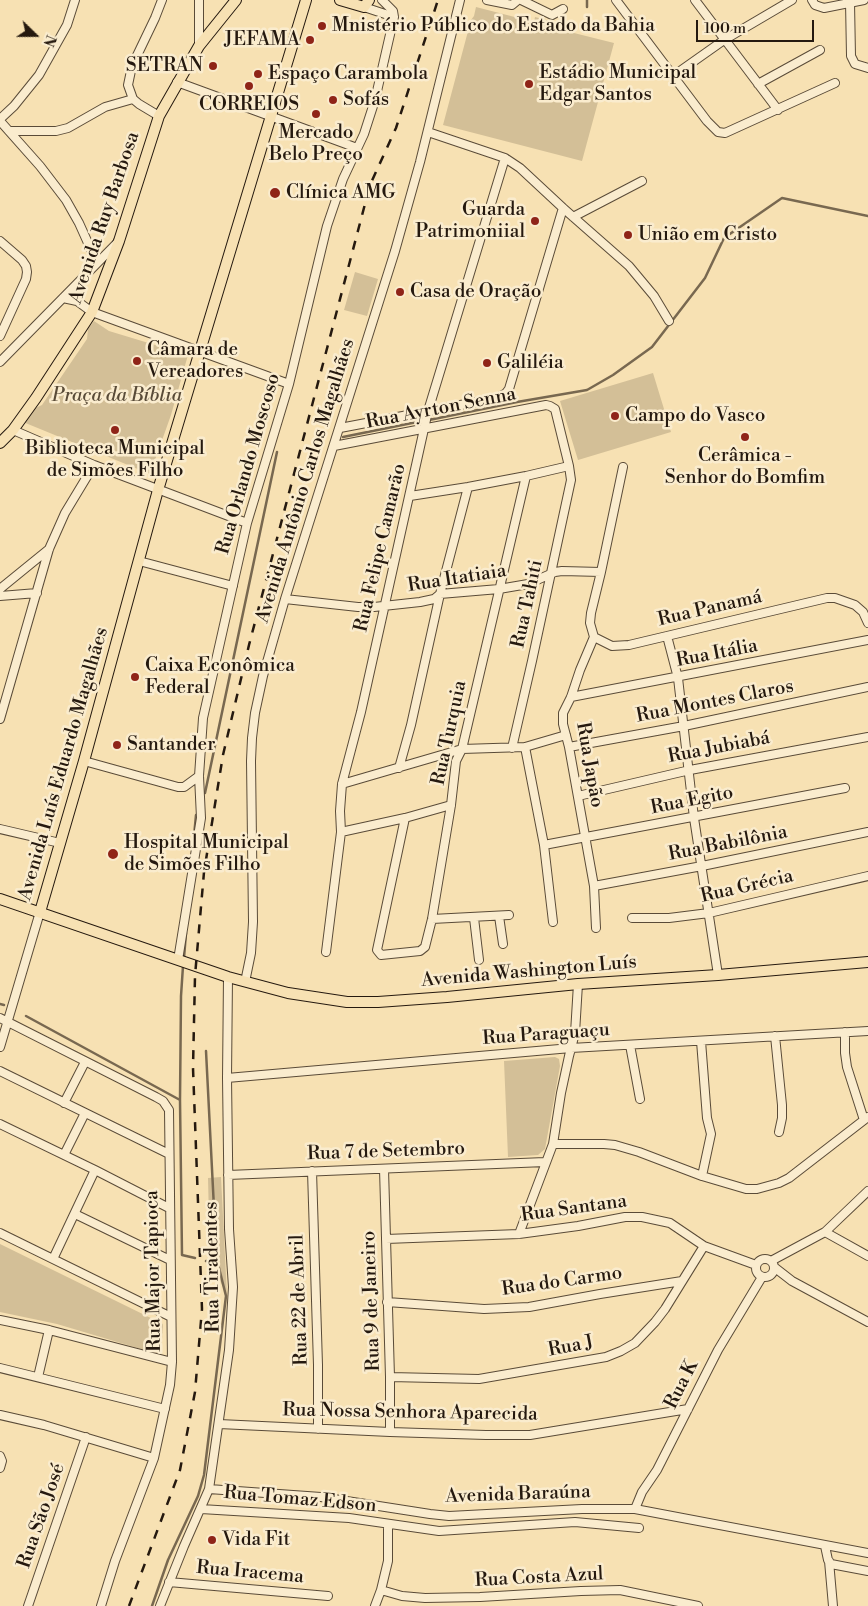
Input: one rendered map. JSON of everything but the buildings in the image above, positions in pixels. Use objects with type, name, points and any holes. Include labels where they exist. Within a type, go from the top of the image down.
[{"type":"main road","name":"Avenida Ruy Barbosa","points":[[0,443],[13,430],[52,375],[92,312],[119,241],[159,116],[198,46],[236,0]]},
{"type":"main road","name":"Avenida Luís Eduardo Magalhães","points":[[40,912],[84,761],[158,490],[306,0]]},
{"type":"main road","points":[[340,0],[366,4]]},
{"type":"main road","name":"Avenida Washington Luís","points":[[0,899],[228,977],[288,993],[347,1002],[378,1002],[447,997],[578,984],[718,975],[868,962]]},
{"type":"street","points":[[75,0],[67,25],[39,75],[27,92],[0,120],[50,178],[66,200],[97,262]]},
{"type":"street","points":[[159,116],[133,99],[128,85],[129,74],[162,0]]},
{"type":"street","points":[[198,46],[199,0]]},
{"type":"street","points":[[382,0],[393,11],[394,17]]},
{"type":"street","name":"Avenida Antônio Carlos Magalhães","points":[[245,982],[251,953],[253,922],[252,738],[255,712],[263,676],[285,599],[395,251],[428,132],[460,0]]},
{"type":"street","points":[[487,0],[512,5],[520,0],[552,16],[563,9]]},
{"type":"street","points":[[616,0],[707,121],[718,132],[724,133],[835,84]]},
{"type":"street","points":[[695,0],[778,110]]},
{"type":"street","points":[[673,76],[724,40],[792,0]]},
{"type":"street","points":[[812,0],[815,5],[824,8],[864,0]]},
{"type":"street","points":[[850,2],[851,56],[856,64],[868,68]]},
{"type":"street","points":[[366,4],[394,17]]},
{"type":"street","name":"Rua Orlando Moscoso","points":[[187,963],[184,920],[201,818],[199,776],[203,718],[247,523],[289,384],[327,226],[343,179],[370,120],[394,17]]},
{"type":"street","points":[[758,84],[820,50]]},
{"type":"street","points":[[177,82],[358,148]]},
{"type":"street","points":[[9,131],[56,131],[68,128],[105,107],[133,99]]},
{"type":"street","points":[[428,132],[505,158],[520,168],[629,266],[654,296],[669,321]]},
{"type":"street","name":"Rua Felipe Camarão","points":[[326,952],[341,832],[342,784],[361,712],[428,411],[505,158]]},
{"type":"street","points":[[573,217],[642,181]]},
{"type":"street","name":"Rua Ayrton Senna","points":[[340,428],[503,396],[509,389],[563,208]]},
{"type":"street","points":[[0,241],[22,260],[27,272],[24,284],[0,336]]},
{"type":"street","points":[[0,362],[119,241]]},
{"type":"street","points":[[63,298],[77,301],[92,312],[289,384]]},
{"type":"street","name":"Rua Ayrton Senna","points":[[334,446],[546,405],[553,407]]},
{"type":"street","name":"Rua Tahiti","points":[[512,748],[571,480],[553,407]]},
{"type":"street","points":[[13,430],[94,465],[247,523]]},
{"type":"street","points":[[0,719],[49,549],[65,513],[94,465]]},
{"type":"street","points":[[410,496],[468,487],[569,466]]},
{"type":"street","name":"Rua Japão","points":[[596,928],[594,886],[569,747],[563,724],[563,714],[594,637],[590,623],[591,613],[623,467]]},
{"type":"street","name":"Rua Turquia","points":[[405,818],[377,950],[382,955],[422,951],[425,947],[432,919],[451,805],[456,761],[462,749],[526,476]]},
{"type":"street","points":[[399,768],[411,726],[440,594],[468,487]]},
{"type":"street","points":[[0,588],[49,549]]},
{"type":"street","points":[[139,561],[233,586]]},
{"type":"street","name":"Rua Itatiaia","points":[[285,599],[358,607],[384,606],[428,600],[440,594],[528,584],[562,571],[601,572]]},
{"type":"street","points":[[0,596],[37,593]]},
{"type":"street","name":"Rua Panamá","points":[[594,637],[604,643],[619,646],[827,598],[835,598],[856,605],[863,612],[868,623]]},
{"type":"street","points":[[668,636],[678,678],[694,818],[718,975]]},
{"type":"street","name":"Rua Itália","points":[[571,697],[678,678],[868,640]]},
{"type":"street","name":"Rua Montes Claros","points":[[569,747],[684,726],[868,687]]},
{"type":"street","points":[[342,784],[462,749],[525,747],[566,734]]},
{"type":"street","name":"Rua Jubiabá","points":[[578,796],[690,770],[868,737]]},
{"type":"street","points":[[525,747],[544,845],[553,922]]},
{"type":"street","points":[[84,761],[178,788],[184,787],[199,776]]},
{"type":"street","name":"Rua Egito","points":[[544,845],[845,788]]},
{"type":"street","points":[[341,832],[405,818],[451,805]]},
{"type":"street","points":[[0,829],[60,843]]},
{"type":"street","name":"Rua Babilônia","points":[[594,886],[868,832]]},
{"type":"street","name":"Rua Grécia","points":[[632,918],[669,918],[709,913],[868,876]]},
{"type":"street","name":"Avenida Luís Eduardo Magalhães","points":[[0,1047],[4,1019],[40,912]]},
{"type":"street","points":[[432,919],[508,915]]},
{"type":"street","points":[[500,916],[504,944]]},
{"type":"street","points":[[474,918],[479,960]]},
{"type":"street","name":"Rua Tiradentes","points":[[160,1606],[184,1546],[210,1489],[230,1350],[233,1287],[228,1175],[228,977]]},
{"type":"street","points":[[519,1234],[552,1144],[561,1093],[577,1024],[578,984]]},
{"type":"street","name":"Rua Major Tapioca","points":[[4,1019],[163,1101],[169,1110],[172,1362],[165,1409],[154,1458],[115,1561],[101,1606]]},
{"type":"street","points":[[552,1144],[615,1145],[746,1190],[779,1183],[801,1169],[866,1118],[847,1067],[845,1032]]},
{"type":"street","name":"Rua Paraguaçu","points":[[227,1078],[571,1048],[868,1032]]},
{"type":"street","points":[[776,1036],[782,1105],[779,1132]]},
{"type":"street","points":[[701,1041],[710,1134],[702,1176]]},
{"type":"street","points":[[630,1046],[640,1099]]},
{"type":"street","points":[[64,1103],[85,1062]]},
{"type":"street","points":[[0,1071],[169,1154]]},
{"type":"street","points":[[64,1155],[85,1113]]},
{"type":"street","points":[[0,1124],[169,1208]]},
{"type":"street","name":"Rua 7 de Setembro","points":[[228,1175],[545,1162]]},
{"type":"street","name":"Rua 9 de Janeiro","points":[[384,1169],[390,1432]]},
{"type":"street","points":[[53,1259],[95,1170]]},
{"type":"street","name":"Rua 22 de Abril","points":[[312,1171],[318,1429]]},
{"type":"street","points":[[868,1190],[825,1232],[773,1264],[770,1275],[762,1277],[757,1272],[756,1265],[764,1258],[773,1264],[792,1281],[868,1322]]},
{"type":"street","points":[[75,1214],[170,1260]]},
{"type":"street","name":"Rua Santana","points":[[386,1239],[519,1234],[625,1217],[642,1217],[670,1224],[704,1246],[756,1265]]},
{"type":"street","points":[[825,1232],[868,1256]]},
{"type":"street","points":[[0,1233],[171,1316]]},
{"type":"street","name":"Rua J","points":[[390,1377],[479,1379],[606,1357],[621,1351],[643,1336],[665,1309],[704,1246]]},
{"type":"street","name":"Rua K","points":[[635,1510],[642,1492],[657,1470],[718,1350],[762,1277]]},
{"type":"street","name":"Rua do Carmo","points":[[387,1302],[484,1309],[529,1307],[682,1281]]},
{"type":"street","points":[[0,1320],[49,1330],[172,1362]]},
{"type":"street","points":[[38,1377],[49,1330]]},
{"type":"street","points":[[0,1368],[165,1409]]},
{"type":"street","name":"Rua Nossa Senhora Aparecida","points":[[219,1424],[486,1436],[530,1435],[688,1410]]},
{"type":"street","points":[[0,1415],[44,1425],[154,1458]]},
{"type":"street","name":"Rua São José","points":[[28,1606],[86,1437]]},
{"type":"street","points":[[0,1456],[2,1461],[0,1468]]},
{"type":"street","name":"Avenida Baraúna","points":[[210,1489],[321,1497],[449,1516],[582,1508],[635,1510],[868,1553]]},
{"type":"street","name":"Rua Tomaz Edson","points":[[202,1509],[349,1518],[388,1525],[388,1561],[375,1606]]},
{"type":"street","points":[[388,1525],[439,1531],[575,1522],[639,1528]]},
{"type":"street","points":[[825,1546],[833,1606]]},
{"type":"street","points":[[828,1560],[831,1564],[868,1571]]},
{"type":"street","name":"Rua Iracema","points":[[169,1582],[328,1596]]},
{"type":"street","name":"Rua Costa Azul","points":[[381,1590],[414,1597],[480,1597],[620,1590],[697,1606]]},
{"type":"street","points":[[477,1606],[480,1597]]},
{"type":"green space","name":"Estádio Municipal Edgar Santos","points":[[476,7],[534,22],[535,17],[558,23],[558,29],[614,43],[582,161],[443,125]]},
{"type":"green space","points":[[355,272],[378,279],[367,316],[344,310]]},
{"type":"green space","name":"Praça da Bíblia","points":[[94,321],[109,331],[188,355],[171,415],[150,474],[23,422],[29,411],[42,405],[87,339],[88,329]]},
{"type":"green space","name":"Campo do Vasco","points":[[653,373],[671,432],[578,460],[560,401]]},
{"type":"green space","points":[[555,1057],[559,1059],[560,1066],[545,1149],[538,1155],[508,1157],[504,1061]]},
{"type":"green space","points":[[221,1177],[227,1296],[210,1259],[208,1178]]},
{"type":"green space","points":[[0,1244],[163,1324],[161,1355],[57,1324],[0,1312]]},
{"type":"waterway","points":[[587,0],[587,7]]},
{"type":"waterway","points":[[429,420],[587,390],[613,375],[652,347],[705,278],[724,238],[782,198],[868,216]]},
{"type":"waterway","points":[[343,437],[417,422]]},
{"type":"waterway","points":[[205,793],[277,452]]},
{"type":"waterway","points":[[194,836],[196,815]]},
{"type":"waterway","points":[[184,958],[186,933]]},
{"type":"waterway","points":[[183,966],[180,1100],[182,1255],[195,1258]]},
{"type":"waterway","points":[[0,1004],[4,1005]]},
{"type":"waterway","points":[[26,1016],[180,1100]]},
{"type":"waterway","points":[[206,1051],[218,1264]]},
{"type":"waterway","points":[[152,1606],[168,1560],[198,1496],[204,1475],[226,1296],[218,1264],[206,1261]]},
{"type":"railway","points":[[129,1606],[180,1470],[195,1392],[202,1309],[193,1068],[195,976],[204,872],[223,755],[249,645],[370,185],[396,128],[438,0]]},
{"type":"place","name":"Mnistério Público do Estado da Bahia","points":[[322,26]]},
{"type":"place","name":"JEFAMA","points":[[310,40]]},
{"type":"place","name":"SETRAN","points":[[213,66]]},
{"type":"place","name":"Espaço Carambola","points":[[258,74]]},
{"type":"place","name":"Estádio Municipal Edgar Santos","points":[[529,84]]},
{"type":"place","name":"CORREIOS","points":[[249,86]]},
{"type":"place","name":"Sofás","points":[[333,100]]},
{"type":"place","name":"Mercado Belo Preço","points":[[316,114]]},
{"type":"place","name":"Clínica AMG","points":[[275,193]]},
{"type":"place","name":"Guarda Patrimoniial","points":[[535,221]]},
{"type":"place","name":"União em Cristo","points":[[628,235]]},
{"type":"place","name":"Casa de Oração","points":[[400,292]]},
{"type":"place","name":"Câmara de Vereadores","points":[[137,361]]},
{"type":"place","name":"Galiléia","points":[[487,363]]},
{"type":"place","name":"Campo do Vasco","points":[[615,416]]},
{"type":"place","name":"Biblioteca Municipal de Simões Filho","points":[[115,430]]},
{"type":"place","name":"Cerâmica - Senhor do Bomfim","points":[[745,437]]},
{"type":"place","name":"Caixa Econômica Federal","points":[[135,677]]},
{"type":"place","name":"Santander","points":[[117,745]]},
{"type":"place","name":"Hospital Municipal de Simões Filho","points":[[113,854]]},
{"type":"place","name":"Vida Fit","points":[[212,1540]]}]
